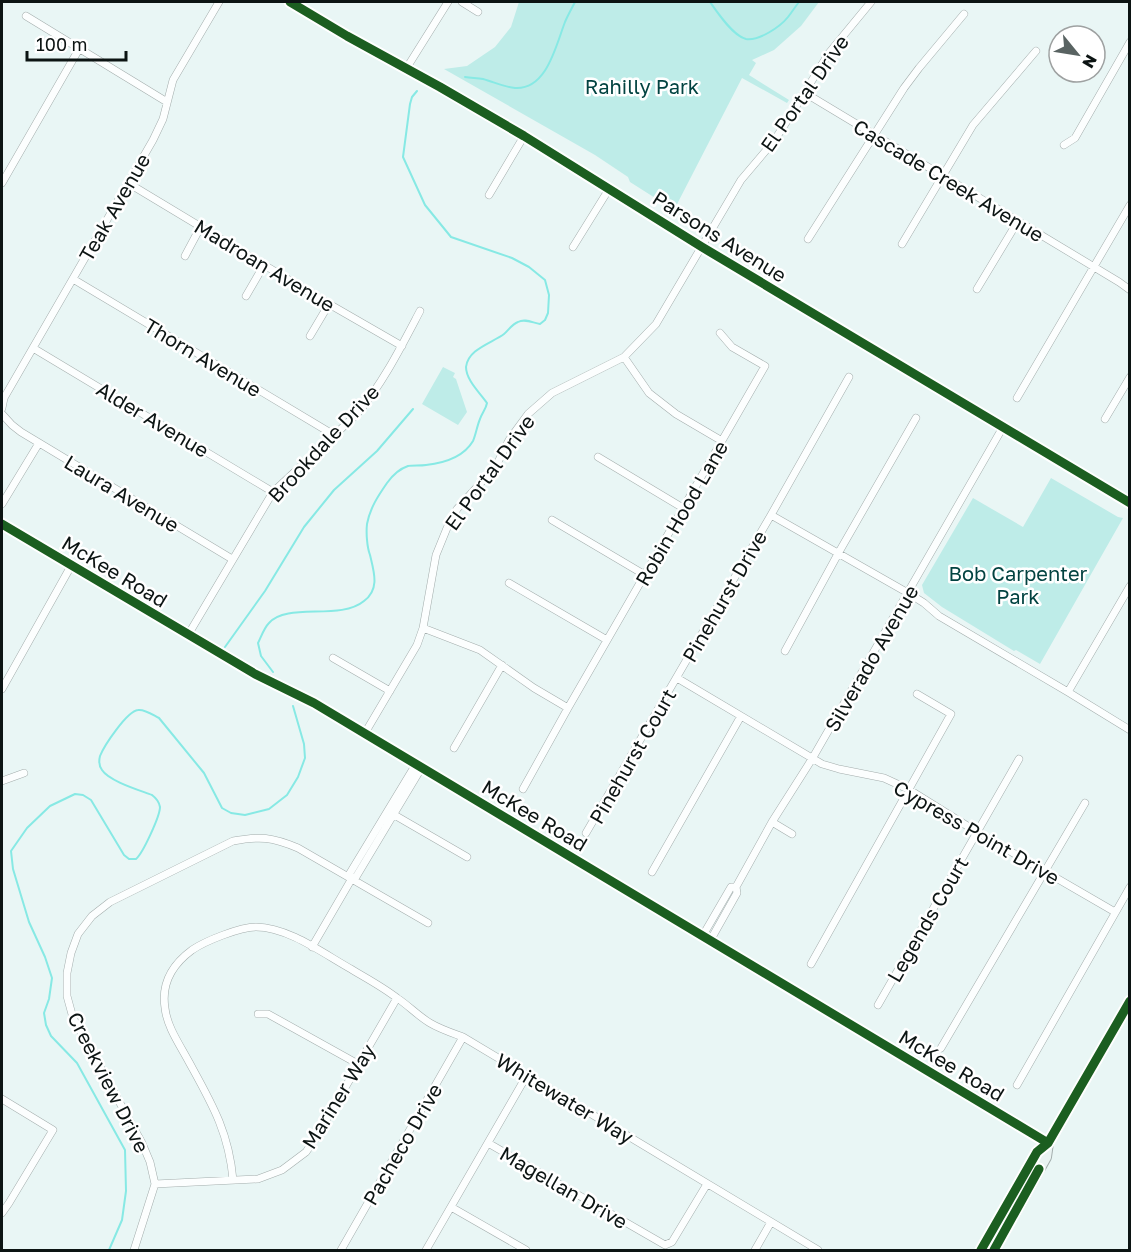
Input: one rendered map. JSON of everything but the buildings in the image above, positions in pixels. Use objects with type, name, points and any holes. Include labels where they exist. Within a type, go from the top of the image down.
[{"type":"main road","points":[[981,1251],[1037,1152],[1047,1143],[1130,1001]]},
{"type":"main road","points":[[994,1251],[1046,1157],[1047,1143]]},
{"type":"street","name":"Teak Avenue","points":[[2,408],[4,398],[153,140],[173,80],[219,2]]},
{"type":"street","name":"Parsons Avenue","points":[[291,2],[524,136],[702,247],[1130,502]]},
{"type":"street","points":[[406,69],[448,2]]},
{"type":"street","points":[[462,2],[478,12]]},
{"type":"street","name":"El Portal Drive","points":[[365,733],[412,655],[423,628],[436,555],[457,509],[498,462],[509,440],[528,414],[552,393],[624,357],[656,324],[741,180],[774,141],[829,53],[871,2]]},
{"type":"street","points":[[808,239],[904,88],[964,14]]},
{"type":"street","points":[[26,16],[167,102]]},
{"type":"street","points":[[1064,145],[1074,138],[1130,42]]},
{"type":"street","points":[[2,183],[79,49]]},
{"type":"street","points":[[902,244],[973,125],[1036,51]]},
{"type":"street","name":"Cascade Creek Avenue","points":[[805,93],[1130,290]]},
{"type":"street","points":[[489,195],[524,136]]},
{"type":"street","name":"Madroan Avenue","points":[[128,183],[402,346]]},
{"type":"street","points":[[573,247],[609,189]]},
{"type":"street","points":[[1017,398],[1130,205]]},
{"type":"street","points":[[977,289],[1018,221]]},
{"type":"street","points":[[185,256],[201,226]]},
{"type":"street","points":[[246,296],[264,265]]},
{"type":"street","name":"Thorn Avenue","points":[[73,279],[334,435]]},
{"type":"street","points":[[310,336],[329,304]]},
{"type":"street","name":"Brookdale Drive","points":[[188,635],[273,492],[357,414],[377,389],[420,311]]},
{"type":"street","name":"Robin Hood Lane","points":[[524,789],[568,708],[765,366],[732,347],[720,333]]},
{"type":"street","name":"Alder Avenue","points":[[33,348],[273,492]]},
{"type":"street","points":[[624,357],[649,393],[676,414],[722,441]]},
{"type":"street","name":"Pinehurst Drive","points":[[677,678],[849,377]]},
{"type":"street","points":[[1104,419],[1130,377]]},
{"type":"street","name":"Laura Avenue","points":[[2,414],[12,425],[39,443],[232,559]]},
{"type":"street","points":[[785,651],[838,552],[916,418]]},
{"type":"street","name":"Silverado Avenue","points":[[706,939],[731,887],[736,887],[772,822],[812,759],[1003,427]]},
{"type":"street","points":[[2,504],[39,443]]},
{"type":"street","points":[[598,458],[683,508]]},
{"type":"street","points":[[771,515],[908,593],[939,616],[1130,730]]},
{"type":"street","points":[[552,520],[645,575]]},
{"type":"street","name":"McKee Road","points":[[2,524],[273,684],[314,703],[365,733],[1047,1143]]},
{"type":"street","points":[[2,689],[71,566]]},
{"type":"street","points":[[510,583],[607,640]]},
{"type":"street","points":[[1068,692],[1130,586]]},
{"type":"street","points":[[423,628],[480,650],[534,688],[568,708]]},
{"type":"street","points":[[333,658],[390,691]]},
{"type":"street","points":[[454,748],[502,666]]},
{"type":"street","name":"Cypress Point Drive","points":[[677,678],[822,764],[884,778],[908,789],[1115,912]]},
{"type":"street","name":"Pinehurst Court","points":[[586,833],[677,678]]},
{"type":"street","points":[[811,964],[951,714],[917,694]]},
{"type":"street","points":[[652,872],[741,716]]},
{"type":"street","name":"Legends Court","points":[[878,1005],[1018,759]]},
{"type":"street","points":[[312,947],[351,879],[356,877],[419,766]]},
{"type":"street","points":[[2,781],[24,773]]},
{"type":"street","points":[[941,1048],[1085,804]]},
{"type":"street","points":[[391,812],[467,857]]},
{"type":"street","points":[[772,822],[792,834]]},
{"type":"street","name":"Creekview Drive","points":[[155,1184],[150,1162],[142,1143],[73,1018],[68,996],[67,973],[71,952],[78,934],[92,916],[110,902],[233,841],[253,837],[279,840],[298,848],[428,923]]},
{"type":"street","points":[[1017,1085],[1130,887]]},
{"type":"street","name":"Whitewater Way","points":[[233,1180],[222,1125],[170,1026],[165,1010],[164,992],[173,968],[195,948],[234,931],[255,927],[289,934],[312,947],[398,998],[430,1023],[463,1037],[818,1251]]},
{"type":"street","name":"Mariner Way","points":[[155,1184],[258,1179],[282,1170],[306,1152],[398,998]]},
{"type":"street","points":[[258,1014],[268,1014],[358,1064]]},
{"type":"street","name":"Pacheco Drive","points":[[341,1251],[463,1037]]},
{"type":"street","points":[[426,1251],[527,1075]]},
{"type":"street","points":[[2,1099],[53,1130],[2,1213]]},
{"type":"street","name":"Magellan Drive","points":[[488,1143],[665,1245],[672,1242],[707,1184]]},
{"type":"street","points":[[134,1251],[155,1184]]},
{"type":"street","points":[[451,1208],[526,1251]]},
{"type":"street","points":[[755,1251],[771,1222]]},
{"type":"green space","name":"Rahilly Park","points":[[519,2],[819,2],[801,26],[774,50],[752,60],[756,63],[749,75],[789,100],[787,103],[742,78],[674,210],[630,182],[628,177],[595,155],[444,69],[467,66],[495,47],[511,27]]},
{"type":"green space","points":[[443,367],[455,373],[453,377],[456,379],[467,412],[458,425],[422,404]]},
{"type":"green space","name":"Bob Carpenter Park","points":[[1051,478],[1123,518],[1040,664],[1014,651],[942,607],[924,593],[922,585],[973,498],[1023,527]]},
{"type":"waterway","points":[[465,77],[483,79],[515,88],[526,87],[535,82],[549,64],[575,2]]},
{"type":"waterway","points":[[710,2],[726,23],[746,39],[763,36],[780,25],[799,2]]},
{"type":"waterway","points":[[273,672],[261,656],[258,643],[269,623],[277,617],[288,614],[354,607],[369,596],[374,586],[374,574],[367,544],[367,524],[375,502],[391,478],[408,466],[433,464],[452,459],[464,452],[473,441],[487,403],[467,372],[466,367],[471,356],[516,323],[523,320],[540,324],[548,313],[549,295],[545,280],[529,267],[512,258],[451,237],[425,205],[403,157],[410,104],[417,91]]},
{"type":"waterway","points":[[225,647],[265,591],[304,527],[334,490],[377,451],[413,409]]},
{"type":"waterway","points":[[109,1250],[122,1220],[126,1191],[125,1150],[77,1063],[51,1036],[46,1025],[44,1013],[52,978],[29,922],[13,869],[11,851],[27,828],[50,806],[75,794],[83,795],[91,800],[124,855],[129,859],[136,859],[143,850],[154,826],[159,812],[159,803],[152,795],[111,778],[102,770],[99,761],[102,751],[116,730],[128,716],[138,710],[146,711],[159,718],[204,773],[222,808],[231,813],[245,815],[269,809],[287,795],[298,777],[305,758],[304,744],[293,706]]},
{"type":"cycle path","points":[[290,2],[524,136],[702,247],[1130,503]]},
{"type":"cycle path","points":[[2,524],[255,674],[314,703],[1048,1143]]},
{"type":"cycle path","points":[[981,1250],[1037,1152],[1048,1143],[1130,1001]]},
{"type":"cycle path","points":[[994,1250],[1039,1169]]}]
